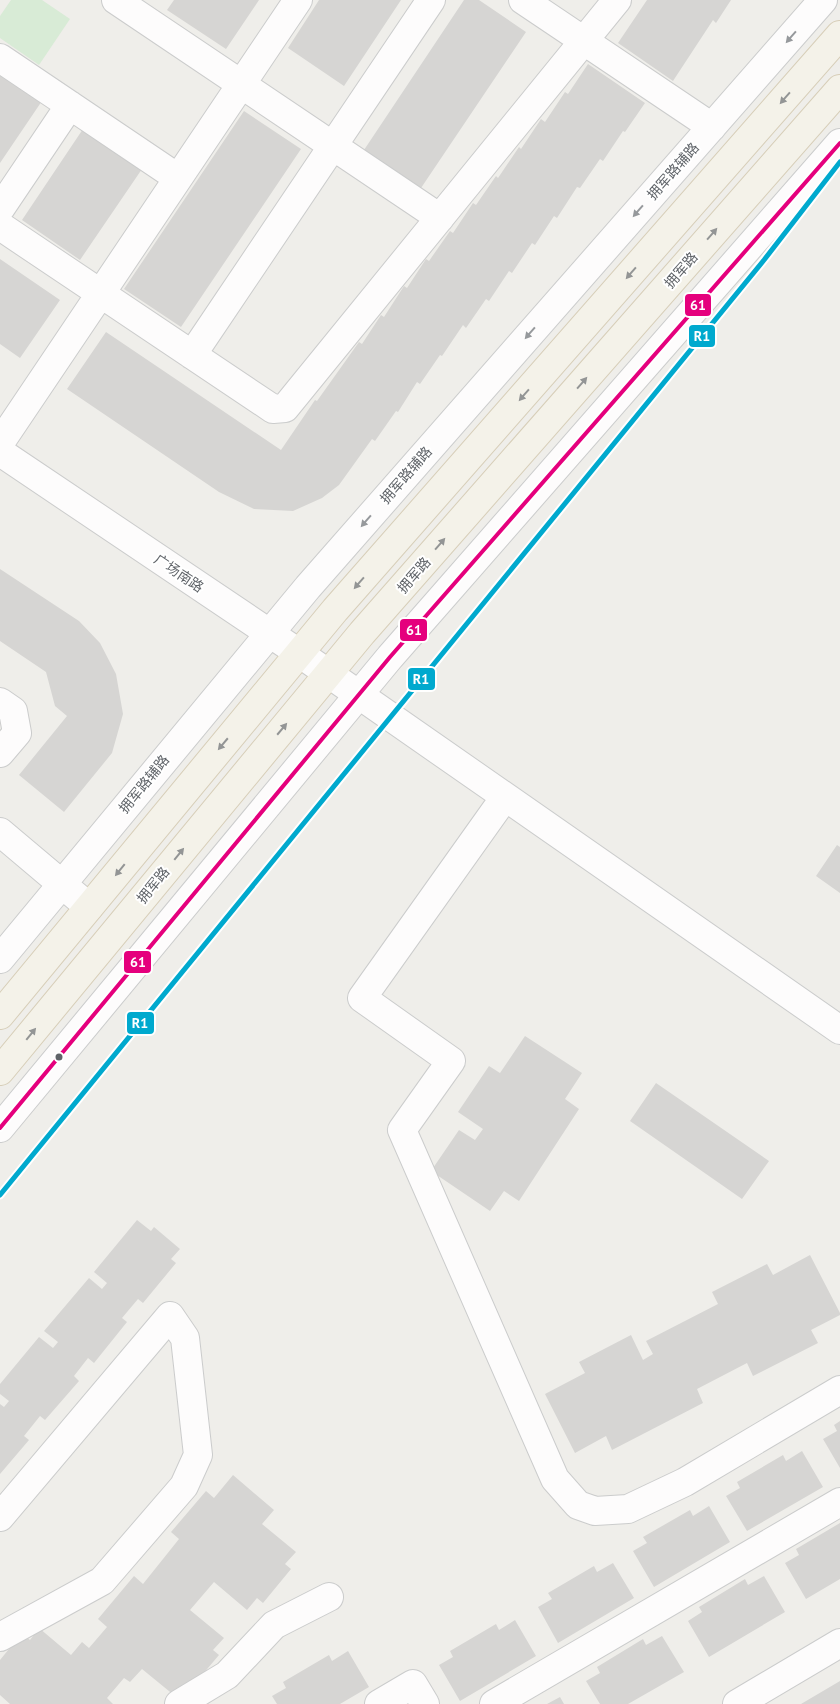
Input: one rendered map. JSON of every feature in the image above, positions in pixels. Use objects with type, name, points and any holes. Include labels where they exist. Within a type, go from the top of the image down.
[{"type":"main road","points":[[0,1016],[299,653],[840,35]]},
{"type":"main road","name":"拥军路","points":[[0,1072],[328,674],[840,89]]},
{"type":"street","points":[[0,443],[298,0]]},
{"type":"street","points":[[192,355],[431,0]]},
{"type":"street","points":[[523,0],[712,127]]},
{"type":"street","points":[[0,226],[273,409],[286,408],[617,0]]},
{"type":"street","name":"拥军路辅路","points":[[0,959],[308,587],[823,0]]},
{"type":"street","points":[[130,4],[241,85],[440,218]]},
{"type":"street","points":[[0,58],[178,178]]},
{"type":"street","points":[[0,209],[70,104]]},
{"type":"street","points":[[0,1128],[358,695],[840,143]]},
{"type":"street","name":"广场南路","points":[[0,452],[270,633],[840,1030]]},
{"type":"street","points":[[0,702],[13,711],[17,733],[0,753]]},
{"type":"street","points":[[505,797],[362,998],[451,1061],[402,1130],[555,1479],[578,1505],[595,1511],[628,1509],[685,1482],[840,1390]]},
{"type":"street","points":[[0,832],[89,907]]},
{"type":"street","points":[[0,1518],[170,1316],[185,1338],[198,1455],[184,1486],[102,1581],[0,1637]]},
{"type":"street","points":[[494,1704],[840,1502]]},
{"type":"street","points":[[179,1704],[227,1675],[274,1626],[330,1597]]},
{"type":"street","points":[[737,1704],[840,1643]]},
{"type":"street","points":[[379,1704],[413,1684],[425,1704]]},
{"type":"green space","points":[[11,0],[42,0],[70,19],[39,65],[0,38],[0,16]]},
{"type":"building","points":[[174,0],[259,0],[226,49],[167,10]]},
{"type":"building","points":[[319,0],[401,0],[344,86],[288,48]]},
{"type":"building","points":[[464,0],[479,0],[526,32],[421,188],[364,150]]},
{"type":"building","points":[[647,0],[731,0],[716,23],[713,20],[673,81],[618,43]]},
{"type":"building","points":[[0,64],[46,95],[0,163]]},
{"type":"building","points":[[588,64],[645,103],[603,161],[600,159],[580,188],[577,187],[557,218],[554,216],[535,245],[532,243],[512,273],[509,271],[489,301],[486,299],[466,328],[463,325],[420,384],[417,382],[398,412],[396,411],[375,441],[372,439],[339,485],[322,498],[293,511],[254,509],[219,492],[67,389],[106,332],[281,450],[315,400],[317,401],[359,342],[362,344],[381,315],[384,317],[404,286],[407,288],[426,259],[429,261],[450,231],[453,233],[473,203],[476,205],[496,176],[498,178],[519,147],[521,149],[541,119],[545,122],[565,92],[568,94]]},
{"type":"building","points":[[244,111],[301,149],[181,327],[124,289]]},
{"type":"building","points":[[83,129],[142,169],[80,260],[22,220]]},
{"type":"building","points":[[0,259],[60,300],[20,358],[0,344]]},
{"type":"building","points":[[0,569],[79,621],[100,643],[116,674],[123,714],[112,753],[64,812],[19,775],[67,716],[55,706],[46,672],[0,641]]},
{"type":"building","points":[[837,845],[840,847],[840,893],[816,876]]},
{"type":"building","points":[[525,1036],[582,1073],[565,1099],[579,1109],[519,1201],[504,1191],[490,1211],[431,1171],[459,1130],[475,1140],[483,1129],[458,1112],[489,1066],[500,1073]]},
{"type":"building","points":[[656,1083],[769,1161],[742,1199],[630,1121]]},
{"type":"building","points":[[137,1220],[151,1231],[154,1227],[180,1249],[171,1259],[176,1263],[143,1303],[138,1299],[122,1318],[127,1322],[94,1363],[88,1358],[74,1376],[79,1381],[45,1420],[40,1416],[24,1436],[29,1440],[0,1474],[0,1404],[4,1407],[9,1401],[0,1394],[0,1384],[39,1337],[53,1348],[58,1342],[44,1331],[89,1278],[102,1289],[107,1283],[94,1272]]},
{"type":"building","points":[[810,1255],[840,1313],[840,1315],[811,1330],[818,1343],[753,1376],[747,1363],[697,1389],[703,1403],[612,1450],[606,1436],[575,1453],[545,1394],[585,1373],[579,1362],[631,1335],[643,1360],[653,1354],[646,1341],[718,1304],[712,1292],[767,1264],[773,1275]]},
{"type":"building","points":[[840,1421],[840,1468],[823,1439],[837,1431],[834,1425]]},
{"type":"building","points":[[802,1451],[823,1487],[747,1531],[726,1496],[740,1488],[737,1482],[783,1455],[786,1461]]},
{"type":"building","points":[[233,1475],[274,1510],[262,1524],[296,1552],[285,1564],[291,1569],[263,1603],[257,1598],[247,1610],[214,1582],[190,1610],[224,1638],[213,1650],[219,1655],[191,1688],[186,1684],[175,1696],[142,1669],[130,1682],[124,1678],[107,1698],[113,1704],[10,1704],[0,1695],[0,1660],[22,1633],[30,1640],[39,1628],[71,1655],[82,1642],[89,1648],[107,1627],[98,1619],[134,1576],[143,1584],[179,1539],[171,1532],[206,1491],[214,1498]]},
{"type":"building","points":[[709,1506],[730,1542],[654,1587],[633,1551],[647,1543],[643,1537],[690,1510],[693,1516]]},
{"type":"building","points":[[840,1523],[840,1579],[806,1599],[785,1563],[799,1555],[796,1549]]},
{"type":"building","points":[[613,1563],[634,1598],[558,1643],[538,1607],[552,1599],[548,1593],[594,1566],[597,1572]]},
{"type":"building","points":[[764,1576],[785,1612],[709,1657],[688,1621],[702,1612],[699,1607],[745,1579],[748,1585]]},
{"type":"building","points":[[515,1620],[536,1656],[460,1701],[439,1665],[453,1657],[450,1651],[496,1624],[499,1630]]},
{"type":"building","points":[[662,1636],[684,1672],[628,1704],[600,1704],[586,1681],[600,1673],[597,1667],[643,1639],[646,1645]]},
{"type":"building","points":[[348,1651],[369,1687],[340,1704],[277,1704],[272,1696],[286,1688],[283,1682],[329,1655],[332,1661]]},
{"type":"building","points":[[840,1681],[840,1704],[801,1704]]},
{"type":"building","points":[[560,1697],[564,1704],[547,1704]]},
{"type":"transit line","name":"61","points":[[0,1128],[390,657],[840,143]]},
{"type":"transit line","name":"R1","points":[[0,1195],[764,260],[840,162]]}]
